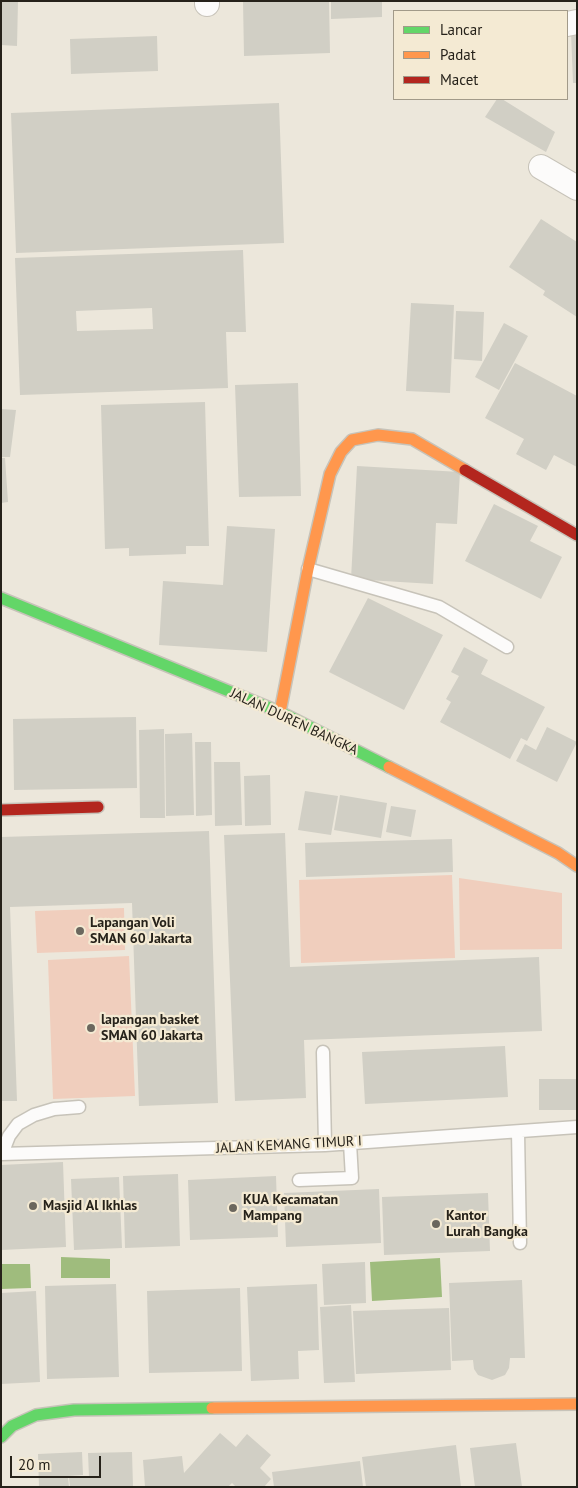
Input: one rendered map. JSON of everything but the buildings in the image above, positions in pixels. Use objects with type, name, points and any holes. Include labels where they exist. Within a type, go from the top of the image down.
[{"type":"street","points":[[541,167],[577,188]]},
{"type":"street","points":[[280,712],[308,569],[330,474],[341,452],[352,440],[378,435],[412,439],[577,535]]},
{"type":"street","name":"JALAN DUREN BANGKA","points":[[1,598],[280,712],[558,853],[577,866]]},
{"type":"street","points":[[1,810],[98,807]]},
{"type":"street","points":[[1,1437],[12,1426],[36,1415],[74,1410],[577,1404]]},
{"type":"lane","points":[[308,569],[439,607],[507,647]]},
{"type":"lane","points":[[323,1052],[326,1144]]},
{"type":"lane","points":[[2,1154],[9,1136],[18,1124],[34,1115],[54,1109],[79,1107]]},
{"type":"lane","name":"JALAN KEMANG TIMUR I","points":[[2,1154],[350,1143],[577,1127]]},
{"type":"lane","points":[[518,1132],[520,1243]]},
{"type":"lane","points":[[299,1180],[352,1178],[350,1143]]},
{"type":"shaded area","points":[[452,875],[455,958],[301,963],[299,880]]},
{"type":"shaded area","points":[[459,878],[562,893],[562,949],[460,950]]},
{"type":"shaded area","name":"Lapangan Voli SMAN 60 Jakarta","points":[[124,908],[125,950],[37,953],[35,911]]},
{"type":"shaded area","name":"lapangan basket SMAN 60 Jakarta","points":[[129,956],[135,1096],[53,1099],[48,960]]},
{"type":"shaded area","points":[[61,1257],[110,1259],[110,1278],[61,1278]]},
{"type":"shaded area","points":[[440,1258],[442,1297],[372,1301],[370,1262]]},
{"type":"shaded area","points":[[1,1264],[30,1264],[31,1288],[1,1289]]},
{"type":"traffic: fast","points":[[1,598],[280,712],[389,767]]},
{"type":"traffic: fast","points":[[1,1437],[12,1426],[36,1415],[74,1410],[212,1408]]},
{"type":"traffic: slow","points":[[280,712],[308,569],[330,474],[341,452],[352,440],[378,435],[412,439],[465,470]]},
{"type":"traffic: slow","points":[[389,767],[558,853],[577,866]]},
{"type":"traffic: slow","points":[[212,1408],[577,1404]]},
{"type":"traffic: jam","points":[[465,470],[577,535]]},
{"type":"traffic: jam","points":[[1,810],[98,807]]},
{"type":"place","name":"Lapangan Voli SMAN 60 Jakarta","points":[[80,931]]},
{"type":"place","name":"lapangan basket SMAN 60 Jakarta","points":[[91,1028]]},
{"type":"place","name":"Masjid Al Ikhlas","points":[[33,1206]]},
{"type":"place","name":"KUA Kecamatan Mampang","points":[[233,1208]]},
{"type":"place","name":"Kantor Lurah Bangka","points":[[436,1224]]}]
